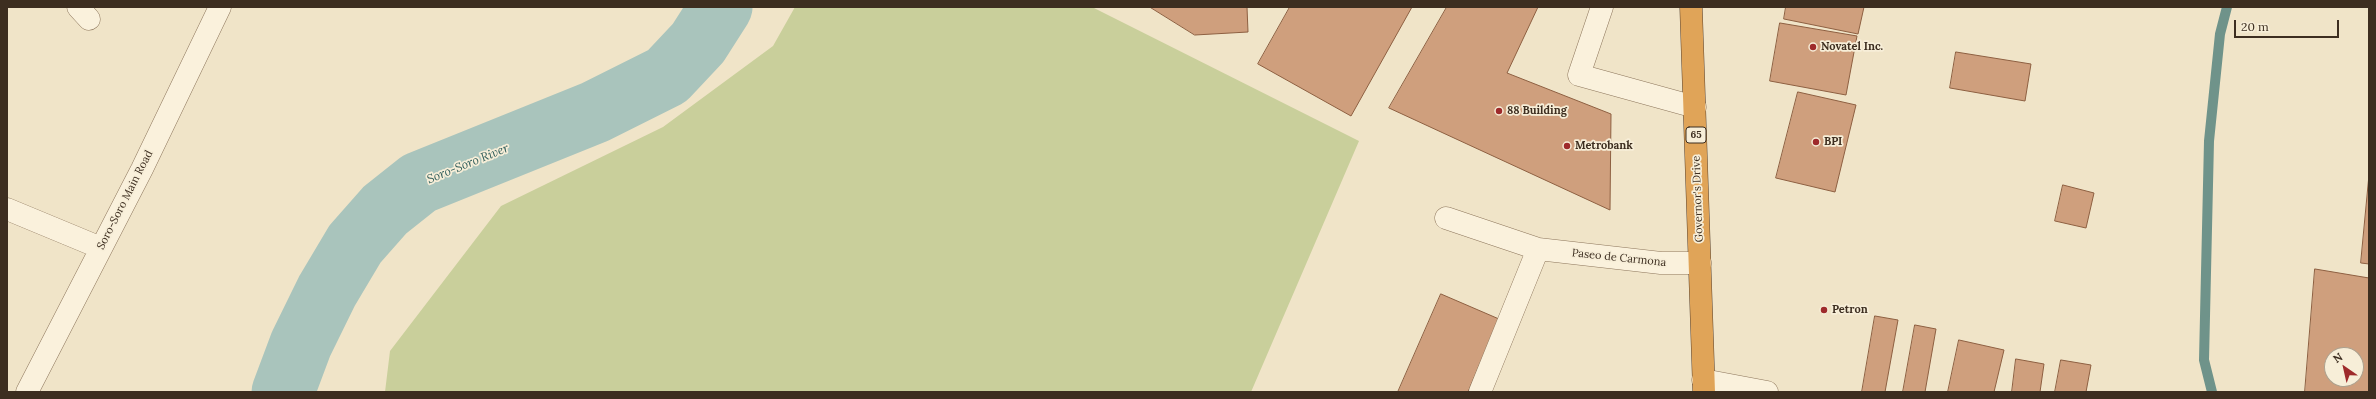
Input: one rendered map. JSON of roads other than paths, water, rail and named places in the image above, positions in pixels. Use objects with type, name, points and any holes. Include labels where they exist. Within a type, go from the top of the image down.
[{"type":"highway","name":"Governor's Drive","points":[[1691,7],[1703,386]]},
{"type":"street","name":"Soro-Soro Main Road","points":[[27,392],[142,168],[220,7]]},
{"type":"street","points":[[1602,7],[1579,75],[1695,107]]},
{"type":"street","points":[[7,209],[101,248]]},
{"type":"street","name":"Paseo de Carmona","points":[[1446,218],[1538,249],[1661,263],[1700,262]]},
{"type":"street","points":[[1480,392],[1538,249]]},
{"type":"street","points":[[1703,386],[1767,392]]},
{"type":"waterway","name":"Soro-Soro River","points":[[283,392],[301,344],[327,291],[355,244],[385,210],[419,183],[595,112],[667,76],[698,43],[721,7]]},
{"type":"waterway","points":[[2212,392],[2204,360],[2209,141],[2220,34],[2227,7]]},
{"type":"place","name":"Novatel Inc.","points":[[1813,47]]},
{"type":"place","name":"88 Building","points":[[1499,111]]},
{"type":"place","name":"BPI","points":[[1816,142]]},
{"type":"place","name":"Metrobank","points":[[1567,146]]},
{"type":"place","name":"Petron","points":[[1824,310]]}]
